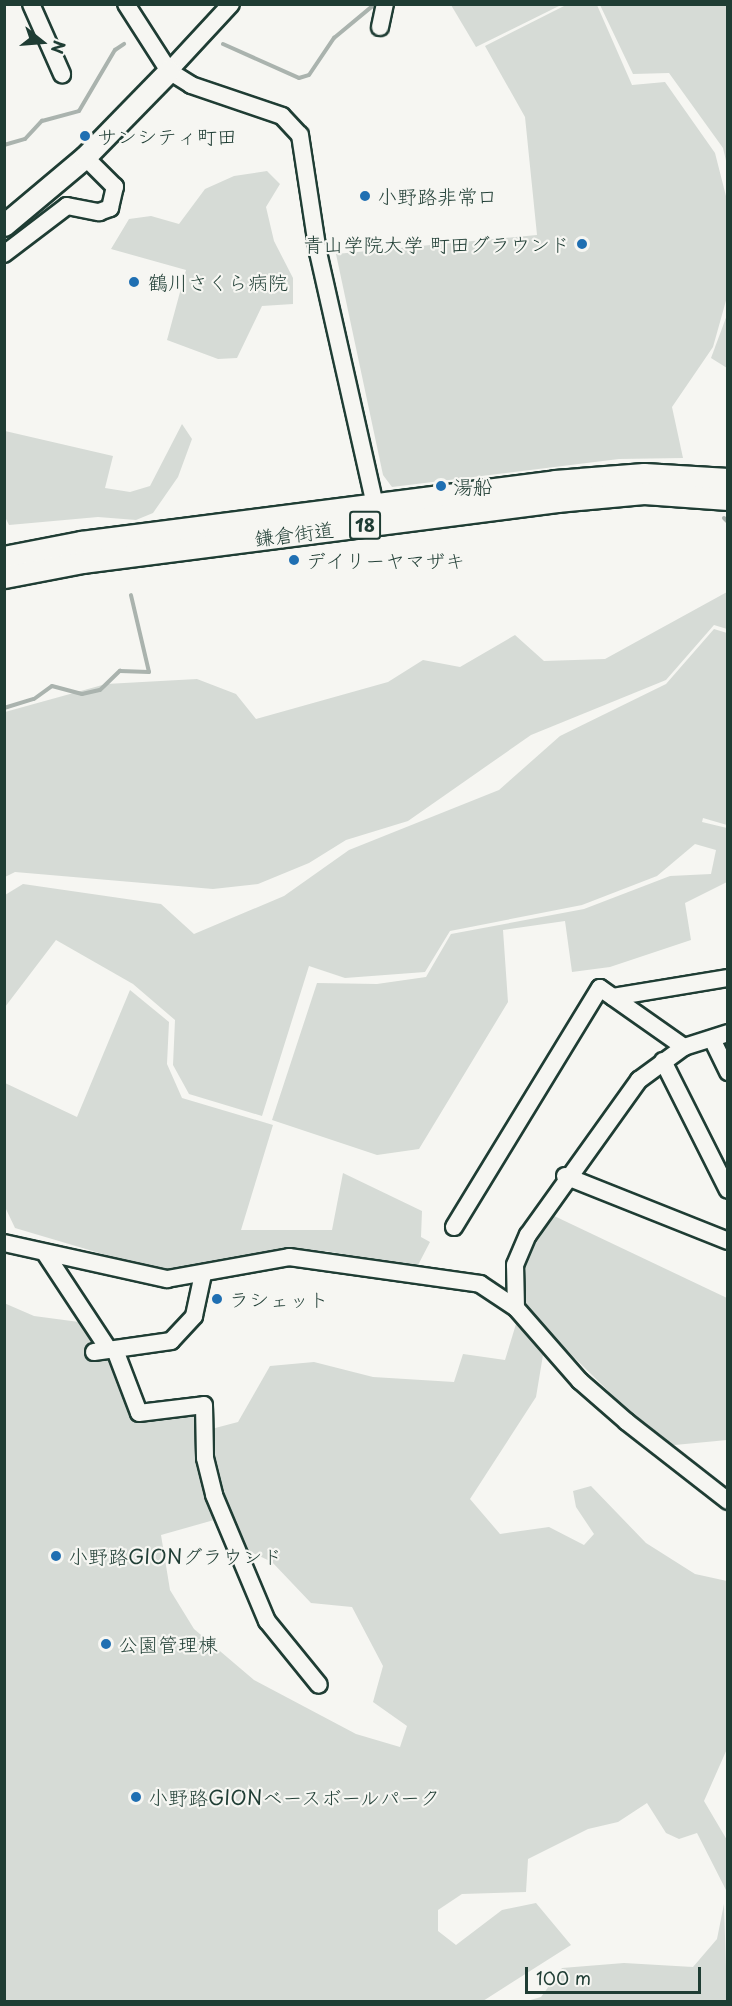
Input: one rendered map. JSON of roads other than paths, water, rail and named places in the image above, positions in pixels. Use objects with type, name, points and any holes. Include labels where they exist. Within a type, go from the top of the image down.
[{"type":"main road","points":[[4,225],[85,157],[169,71]]},
{"type":"main road","name":"鎌倉街道","points":[[4,577],[74,563],[612,476],[728,479]]},
{"type":"main road","name":"鎌倉街道","points":[[4,557],[81,542],[377,514],[615,495],[728,499]]},
{"type":"street","points":[[31,4],[47,63],[62,74]]},
{"type":"street","points":[[126,4],[169,71],[191,85],[282,116],[300,135],[318,252],[377,514]]},
{"type":"street","points":[[169,71],[231,4]]},
{"type":"street","points":[[380,27],[385,4]]},
{"type":"street","points":[[4,254],[67,206],[99,212],[110,208],[115,187],[85,157]]},
{"type":"street","points":[[614,997],[728,978]]},
{"type":"street","points":[[454,1227],[600,988],[684,1047]]},
{"type":"street","points":[[516,1308],[518,1253],[565,1176],[639,1080],[684,1047],[720,1036],[728,1072]]},
{"type":"street","points":[[663,1061],[728,1190]]},
{"type":"street","points":[[565,1176],[728,1241]]},
{"type":"street","points":[[4,1243],[149,1278],[204,1274],[270,1259],[308,1258],[480,1284],[516,1308],[580,1381],[728,1501]]},
{"type":"street","points":[[45,1253],[106,1351],[139,1413],[204,1405],[205,1458],[214,1495],[267,1621],[319,1685]]},
{"type":"street","points":[[106,1351],[171,1341],[194,1316],[204,1274]]},
{"type":"waterway","points":[[223,44],[299,78],[309,75],[334,38],[375,4]]},
{"type":"waterway","points":[[4,145],[25,139],[42,121],[79,111],[115,50],[124,44]]},
{"type":"waterway","points":[[724,518],[728,522]]},
{"type":"waterway","points":[[4,708],[34,699],[52,686],[82,694],[100,690],[120,671],[149,672],[131,595]]},
{"type":"place","name":"サンシティ町田","points":[[85,136]]},
{"type":"place","name":"小野路非常口","points":[[365,196]]},
{"type":"place","name":"青山学院大学 町田グラウンド","points":[[582,244]]},
{"type":"place","name":"鶴川さくら病院","points":[[134,282]]},
{"type":"place","name":"湯船","points":[[441,486]]},
{"type":"place","name":"デイリーヤマザキ","points":[[294,560]]},
{"type":"place","name":"ラシェット","points":[[217,1299]]},
{"type":"place","name":"小野路GIONグラウンド","points":[[56,1556]]},
{"type":"place","name":"公園管理棟","points":[[106,1644]]},
{"type":"place","name":"小野路GIONベースボールパーク","points":[[136,1797]]}]
